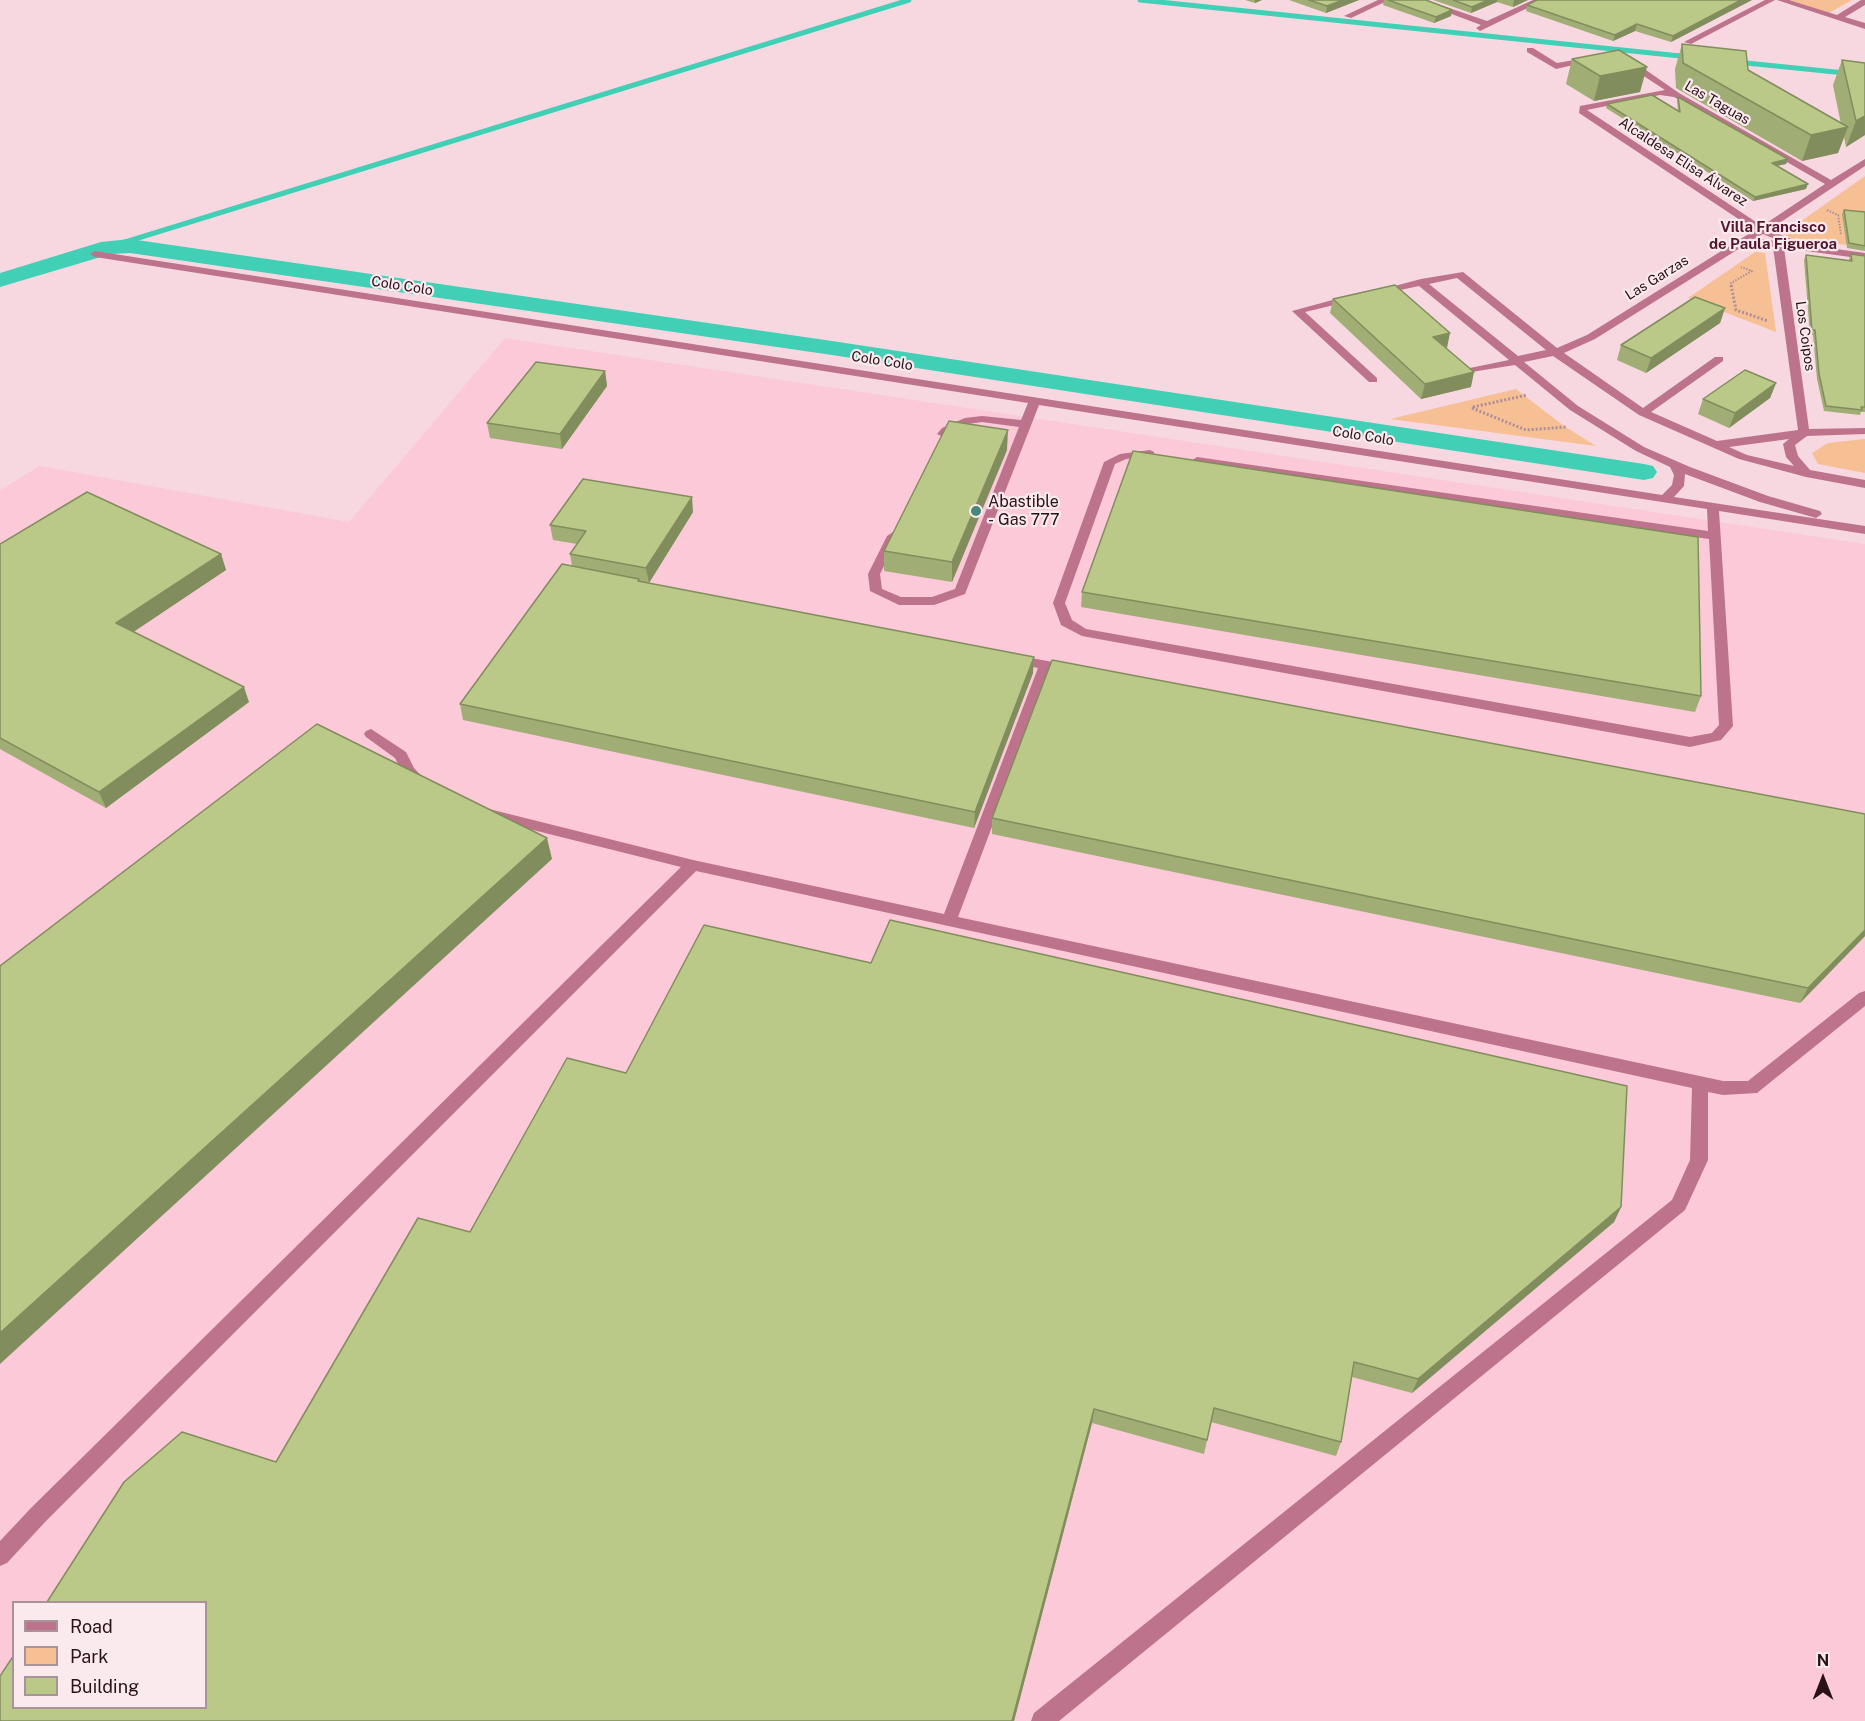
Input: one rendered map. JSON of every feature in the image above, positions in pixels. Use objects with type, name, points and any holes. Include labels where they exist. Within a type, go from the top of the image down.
[{"type":"street","points":[[1348,16],[1385,0]]},
{"type":"street","points":[[1418,0],[1488,24]]},
{"type":"street","points":[[1475,30],[1540,0]]},
{"type":"street","points":[[1688,42],[1771,0]]},
{"type":"street","points":[[1781,0],[1865,26]]},
{"type":"street","points":[[1838,18],[1865,1]]},
{"type":"street","points":[[1530,50],[1556,66],[1592,60],[1602,61]]},
{"type":"street","points":[[1620,63],[1630,63],[1677,94]]},
{"type":"street","name":"Las Taguas","points":[[1582,111],[1582,108],[1587,106],[1660,92],[1677,94],[1831,184]]},
{"type":"street","name":"Alcaldesa Elisa Álvarez","points":[[1582,111],[1762,230],[1803,247]]},
{"type":"street","name":"Las Garzas","points":[[1469,371],[1575,346],[1762,230],[1865,162]]},
{"type":"street","name":"Alcaldesa Elisa Álvarez","points":[[1746,240],[1865,256]]},
{"type":"street","name":"Los Coipos","points":[[1778,244],[1787,323],[1804,433]]},
{"type":"street","name":"Colo Colo","points":[[95,254],[1865,528]]},
{"type":"street","points":[[1373,380],[1297,310],[1459,274],[1555,352],[1643,413],[1743,457],[1806,473],[1865,484]]},
{"type":"street","name":"Colo Colo","points":[[1421,282],[1593,421],[1640,449],[1764,499],[1865,528]]},
{"type":"street","points":[[1643,413],[1719,359]]},
{"type":"street","points":[[899,523],[874,574],[876,591],[899,601],[934,601],[960,591],[1035,400]]},
{"type":"street","points":[[935,450],[946,430],[965,421],[982,419],[1026,424]]},
{"type":"street","points":[[1713,445],[1804,433],[1865,430]]},
{"type":"street","points":[[1804,433],[1789,444],[1792,457],[1806,473]]},
{"type":"street","points":[[1160,455],[1124,456],[1110,462],[1059,603],[1066,622],[1082,632],[1690,742],[1716,737],[1726,726],[1713,506]]},
{"type":"street","points":[[1184,459],[1714,536]]},
{"type":"street","points":[[1665,498],[1678,486],[1680,475],[1675,465]]},
{"type":"street","points":[[1000,656],[1081,671]]},
{"type":"street","points":[[949,921],[1046,665]]},
{"type":"street","points":[[371,734],[401,755],[408,771],[431,788]]},
{"type":"street","points":[[478,809],[693,865],[1723,1088],[1751,1088],[1865,997]]},
{"type":"street","points":[[0,1556],[47,1506],[693,865]]},
{"type":"street","points":[[1042,1721],[1679,1205],[1699,1160],[1700,1083]]},
{"type":"path","points":[[1824,209],[1838,215],[1842,236]]},
{"type":"path","points":[[1736,265],[1752,271],[1731,283],[1736,310],[1764,321],[1787,323]]},
{"type":"path","points":[[1533,393],[1472,408],[1526,430],[1568,427]]},
{"type":"shaded area","points":[[505,338],[1865,544],[1865,1721],[0,1721],[0,490],[40,466],[349,522]]},
{"type":"green space","points":[[1789,0],[1852,0],[1829,13]]},
{"type":"green space","points":[[1865,176],[1865,247],[1793,239],[1783,234]]},
{"type":"green space","points":[[1755,252],[1765,253],[1776,332],[1688,298]]},
{"type":"green space","points":[[1516,389],[1564,426],[1596,446],[1390,419]]},
{"type":"green space","points":[[1865,439],[1865,473],[1818,464],[1812,453],[1828,443]]},
{"type":"building","points":[[1309,0],[1343,0],[1327,6]]},
{"type":"building","points":[[1388,0],[1426,0],[1452,10],[1436,17]]},
{"type":"building","points":[[1453,0],[1488,0],[1472,7]]},
{"type":"building","points":[[1537,0],[1741,0],[1673,36],[1637,24],[1615,35],[1527,5]]},
{"type":"building","points":[[1682,44],[1746,51],[1748,70],[1848,127],[1811,135],[1683,63]]},
{"type":"building","points":[[1619,50],[1647,67],[1600,76],[1572,59]]},
{"type":"building","points":[[1842,60],[1865,63],[1865,116],[1856,121]]},
{"type":"building","points":[[1652,95],[1680,112],[1678,97],[1788,159],[1772,163],[1808,184],[1755,197],[1607,104]]},
{"type":"building","points":[[1844,210],[1865,212],[1865,246],[1849,243]]},
{"type":"building","points":[[1851,254],[1865,256],[1865,407],[1861,407],[1862,410],[1826,406],[1819,374],[1815,330],[1812,330],[1806,255],[1852,261]]},
{"type":"building","points":[[1395,285],[1450,333],[1433,337],[1474,372],[1425,384],[1333,299]]},
{"type":"building","points":[[1695,297],[1725,308],[1651,358],[1621,345]]},
{"type":"building","points":[[536,362],[605,371],[560,434],[487,423]]},
{"type":"building","points":[[1745,370],[1776,383],[1735,413],[1703,399]]},
{"type":"building","points":[[949,421],[1008,430],[952,562],[884,551]]},
{"type":"building","points":[[1133,451],[1698,537],[1701,696],[1082,592]]},
{"type":"building","points":[[583,479],[692,497],[646,568],[570,554],[586,531],[550,525]]},
{"type":"building","points":[[87,492],[221,554],[116,623],[244,687],[99,792],[0,738],[0,544]]},
{"type":"building","points":[[562,564],[639,579],[638,581],[1034,657],[975,812],[460,704]]},
{"type":"building","points":[[1052,660],[1865,814],[1865,930],[1808,988],[992,818]]},
{"type":"building","points":[[317,724],[547,838],[0,1333],[0,966]]},
{"type":"building","points":[[890,920],[1627,1086],[1621,1207],[1418,1379],[1354,1362],[1341,1442],[1214,1408],[1207,1440],[1094,1409],[1012,1721],[0,1721],[0,1676],[12,1658],[12,1709],[207,1709],[207,1601],[48,1601],[124,1482],[182,1432],[276,1462],[418,1218],[470,1232],[567,1058],[626,1073],[704,925],[871,963]]},
{"type":"waterway","points":[[109,247],[909,0]]},
{"type":"waterway","points":[[1140,0],[1690,57]]},
{"type":"waterway","points":[[1736,62],[1865,75]]},
{"type":"waterway","points":[[0,280],[109,247],[130,246],[832,348],[1644,472]]},
{"type":"place","name":"Abastible - Gas 777","points":[[976,511]]},
{"type":"district","name":"Villa Francisco de Paula Figueroa","points":[[1773,236]]}]
